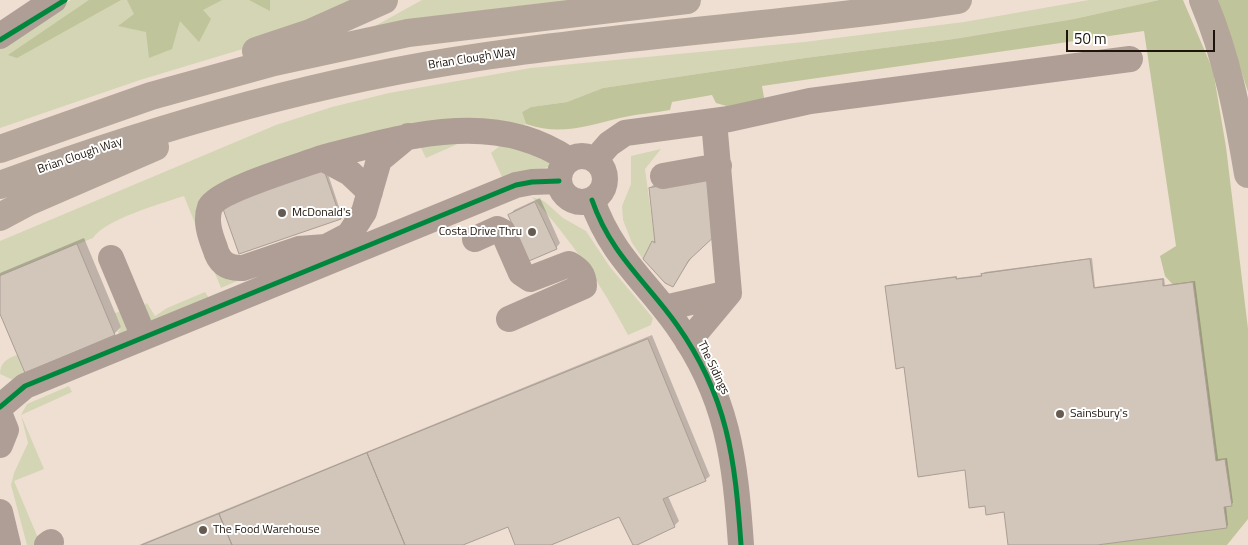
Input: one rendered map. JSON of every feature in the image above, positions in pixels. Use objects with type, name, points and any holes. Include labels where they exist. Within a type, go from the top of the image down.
[{"type":"highway","points":[[151,96],[246,54],[310,33],[384,0]]},
{"type":"highway","points":[[0,149],[151,96],[274,62],[408,33],[687,0]]},
{"type":"highway","name":"Brian Clough Way","points":[[0,185],[102,147],[186,121],[347,80],[479,57],[958,0]]},
{"type":"highway","points":[[1203,0],[1224,55],[1234,92],[1248,174]]},
{"type":"highway","points":[[0,217],[28,202],[152,148],[284,95]]},
{"type":"street","points":[[0,36],[54,0]]},
{"type":"street","points":[[595,160],[609,144],[625,133],[714,121],[810,101],[1130,58]]},
{"type":"street","points":[[688,342],[729,293],[714,121]]},
{"type":"street","points":[[0,407],[25,386],[516,185],[532,182],[564,170],[582,156],[595,160],[604,170],[605,184],[602,191],[592,200],[577,201],[570,199],[565,194],[564,170],[556,151],[528,139],[501,132],[439,131],[408,136],[322,158],[227,192],[215,200],[207,217],[220,260],[229,267],[243,268],[300,249],[326,246],[339,242],[355,228],[370,192],[379,160],[408,136]]},
{"type":"street","points":[[322,158],[350,173],[370,192]]},
{"type":"street","points":[[663,176],[719,166]]},
{"type":"street","name":"The Sidings","points":[[592,200],[603,230],[619,254],[664,308],[702,362],[718,399],[732,452],[741,545]]},
{"type":"street","points":[[475,239],[497,229],[502,232],[521,273],[530,280],[569,264],[579,270],[584,278],[584,286],[509,319]]},
{"type":"street","points":[[111,258],[144,337]]},
{"type":"street","points":[[664,308],[729,293]]},
{"type":"street","points":[[0,415],[6,430],[0,446]]},
{"type":"street","points":[[0,512],[8,545]]},
{"type":"green space","points":[[71,0],[375,0],[266,42],[140,80],[0,128],[0,44]]},
{"type":"green space","points":[[89,0],[121,0],[17,58],[8,55]]},
{"type":"green space","points":[[127,0],[222,0],[203,10],[211,19],[199,42],[180,21],[172,49],[149,58],[146,32],[118,26],[134,14]]},
{"type":"green space","points":[[249,0],[270,0],[270,11]]},
{"type":"green space","points":[[422,0],[585,0],[364,32]]},
{"type":"green space","points":[[1089,0],[1159,0],[1074,19],[954,39],[805,58],[603,88],[567,102],[531,107],[522,112],[526,124],[520,127],[464,121],[199,214],[251,275],[221,288],[184,196],[121,218],[100,231],[93,238],[0,276],[0,241],[276,125],[332,107],[389,93],[531,68],[804,42],[964,22]]},
{"type":"green space","points":[[1159,0],[1183,0],[1213,70],[1226,147],[1248,329],[1248,519],[1227,545],[1097,545],[1226,528],[1224,507],[1232,506],[1225,460],[1216,461],[1193,282],[1173,285],[1165,276],[1160,256],[1176,246],[1144,31],[762,86],[765,103],[730,107],[716,103],[712,95],[672,102],[670,110],[562,129],[538,128],[526,124],[522,112],[531,107],[567,102],[603,88],[805,58],[954,39],[1074,19]]},
{"type":"green space","points":[[1218,0],[1248,0],[1248,92]]},
{"type":"green space","points":[[469,139],[426,158],[420,146]]},
{"type":"green space","points":[[502,144],[512,145],[550,163],[549,167],[502,177],[491,153]]},
{"type":"green space","points":[[661,149],[645,169],[655,243],[652,241],[643,259],[632,243],[623,220],[622,206],[631,184],[631,156]]},
{"type":"green space","points":[[532,197],[544,201],[563,218],[586,231],[610,267],[653,318],[651,325],[628,335],[584,263]]},
{"type":"green space","points":[[205,292],[209,298],[151,322],[141,308],[147,303],[155,316],[167,308]]},
{"type":"green space","points":[[122,311],[129,327],[127,334],[121,337],[118,332],[121,327],[115,313]]},
{"type":"green space","points":[[17,355],[26,376],[13,380],[0,374],[1,367],[5,362]]},
{"type":"green space","points":[[69,386],[72,392],[21,415],[27,404]]},
{"type":"green space","points":[[21,415],[44,469],[14,481],[41,545],[27,545],[11,485],[14,473],[28,443]]},
{"type":"building","name":"McDonald's","points":[[324,170],[341,219],[239,254],[222,206]]},
{"type":"building","points":[[711,179],[718,233],[689,260],[673,287],[665,283],[643,259],[652,241],[655,243],[649,188]]},
{"type":"building","name":"Costa Drive Thru","points":[[535,202],[557,249],[529,261],[508,215]]},
{"type":"building","points":[[77,244],[115,335],[25,373],[0,314],[0,276]]},
{"type":"building","name":"Sainsbury's","points":[[1090,259],[1094,288],[1163,279],[1163,286],[1193,282],[1216,461],[1225,459],[1232,506],[1224,507],[1227,528],[1097,545],[1008,545],[1004,512],[986,515],[985,506],[969,508],[965,470],[918,477],[904,367],[896,369],[885,286],[956,277],[956,279],[982,276],[981,274]]},
{"type":"building","points":[[648,339],[706,481],[663,499],[675,527],[637,545],[633,545],[619,517],[551,545],[515,545],[508,527],[463,545],[405,545],[367,453]]},
{"type":"building","points":[[367,453],[405,545],[232,545],[219,514]]},
{"type":"building","name":"The Food Warehouse","points":[[219,514],[232,545],[142,545]]},
{"type":"cycle path","points":[[0,40],[65,0]]},
{"type":"cycle path","points":[[0,407],[25,386],[516,185],[532,182],[559,181]]},
{"type":"cycle path","points":[[592,200],[600,219],[619,252],[677,325],[708,378],[726,430],[732,457],[741,545]]},
{"type":"place","name":"McDonald's","points":[[282,213]]},
{"type":"place","name":"Costa Drive Thru","points":[[532,232]]},
{"type":"place","name":"Sainsbury's","points":[[1060,414]]},
{"type":"place","name":"The Food Warehouse","points":[[203,530]]}]
